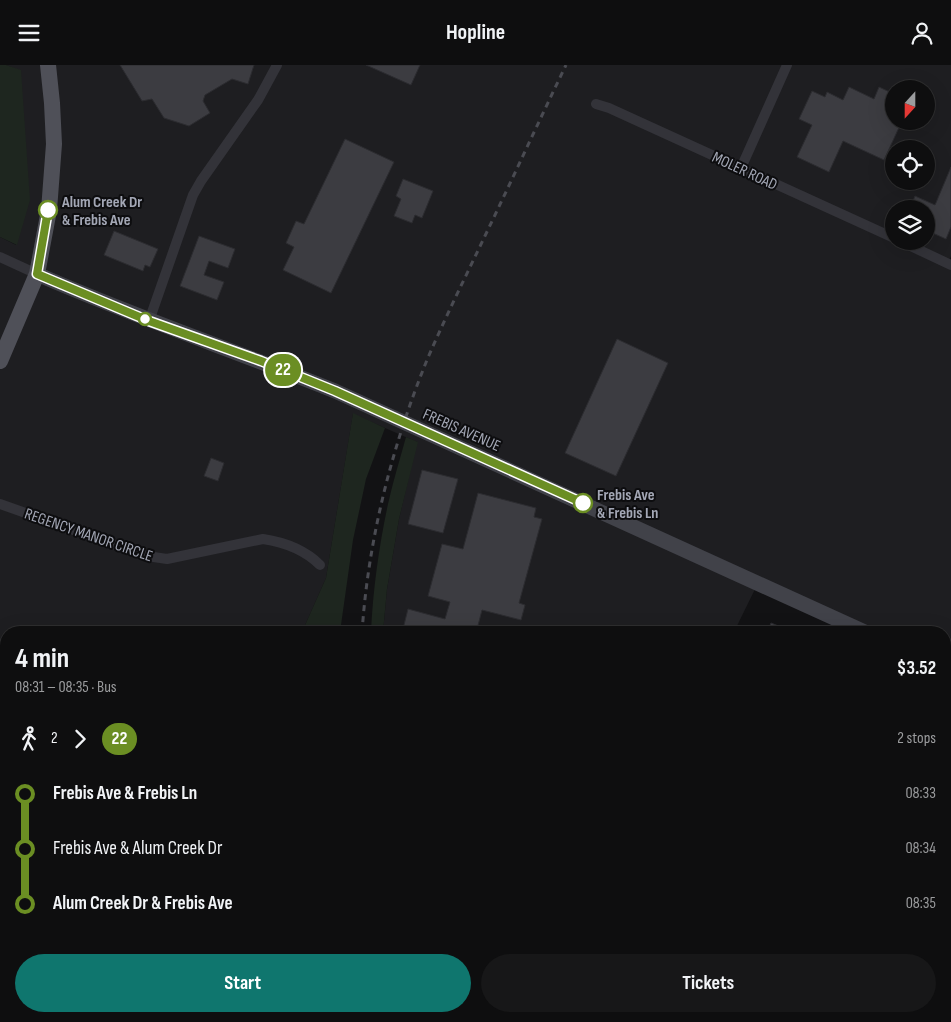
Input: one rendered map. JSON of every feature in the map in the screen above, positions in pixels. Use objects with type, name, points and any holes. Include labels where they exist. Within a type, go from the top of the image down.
[{"type":"main road","points":[[0,361],[37,274],[52,184],[54,136],[48,65]]},
{"type":"main road","name":"FREBIS AVENUE","points":[[37,274],[149,321],[261,361],[335,391],[852,626]]},
{"type":"street","points":[[149,321],[194,195],[201,181],[258,100],[276,65]]},
{"type":"street","points":[[741,169],[787,65]]},
{"type":"street","name":"MOLER ROAD","points":[[596,105],[609,108],[885,234]]},
{"type":"street","points":[[919,250],[951,265]]},
{"type":"street","points":[[0,257],[37,274]]},
{"type":"street","name":"REGENCY MANOR CIRCLE","points":[[0,504],[156,559],[167,559],[262,539],[276,541],[289,546],[320,565]]},
{"type":"shaded area","points":[[0,65],[21,70],[30,200],[17,245],[0,237]]},
{"type":"shaded area","points":[[6,65],[951,65],[951,256],[947,265],[951,267],[951,626],[855,626],[758,583],[737,626],[384,626],[387,589],[399,519],[417,442],[353,414],[326,578],[305,626],[0,626],[0,237],[16,245],[21,71]]},
{"type":"shaded area","points":[[353,413],[385,428],[366,479],[353,540],[341,626],[305,626],[326,578]]},
{"type":"shaded area","points":[[406,437],[418,442],[399,519],[387,589],[384,626],[372,626],[375,584],[390,495]]},
{"type":"building","points":[[120,65],[254,65],[248,84],[232,79],[205,95],[203,101],[210,113],[189,126],[164,118],[152,99],[142,101]]},
{"type":"building","points":[[366,65],[420,65],[411,85]]},
{"type":"building","points":[[849,87],[874,99],[879,87],[885,90],[885,130],[898,130],[893,140],[885,140],[884,160],[843,141],[829,172],[797,157],[812,125],[799,119],[812,91],[825,97],[827,92],[843,100]]},
{"type":"building","points":[[345,139],[394,162],[331,293],[283,270],[294,247],[286,243],[296,221],[304,224]]},
{"type":"building","points":[[951,167],[951,227],[946,239],[935,234],[935,205]]},
{"type":"building","points":[[403,179],[433,191],[422,218],[415,215],[412,223],[394,216],[401,199],[396,196]]},
{"type":"building","points":[[915,196],[924,200],[913,200]]},
{"type":"building","points":[[114,231],[158,249],[150,267],[145,265],[143,271],[104,255]]},
{"type":"building","points":[[199,236],[235,249],[228,268],[209,261],[204,275],[224,282],[217,300],[180,286]]},
{"type":"building","points":[[617,339],[668,363],[616,476],[565,453]]},
{"type":"building","points":[[211,458],[224,463],[218,481],[204,476]]},
{"type":"building","points":[[422,470],[458,479],[443,533],[408,524]]},
{"type":"building","points":[[478,493],[536,508],[534,517],[542,519],[519,603],[525,605],[521,620],[482,610],[478,626],[404,626],[408,609],[445,619],[450,602],[428,596],[442,544],[463,549]]},
{"type":"railway","points":[[363,626],[376,528],[393,460],[414,393],[447,315],[566,65]]},
{"type":"bus line","name":"22","points":[[48,210],[37,274],[149,321],[261,361],[335,391],[583,503]]},
{"type":"place","name":"Alum Creek Dr & Frebis Ave","points":[[48,210]]},
{"type":"place","name":"Frebis Ave & Frebis Ln","points":[[583,503]]}]
